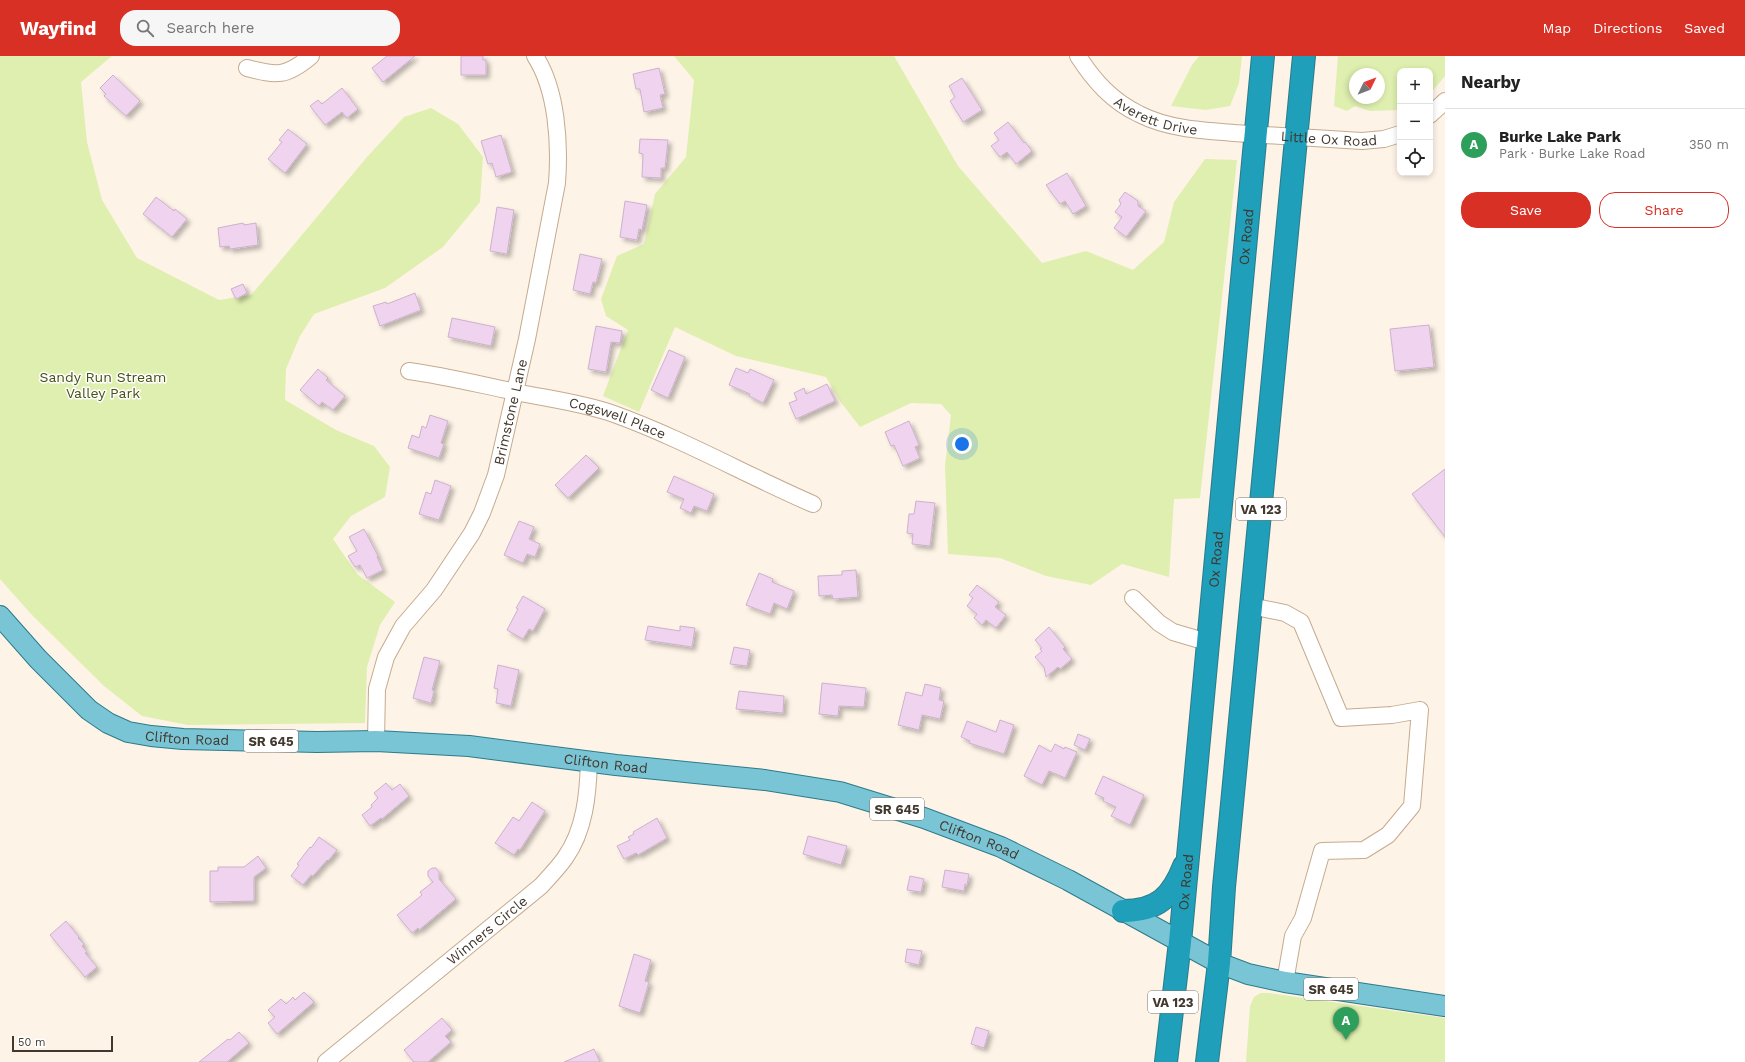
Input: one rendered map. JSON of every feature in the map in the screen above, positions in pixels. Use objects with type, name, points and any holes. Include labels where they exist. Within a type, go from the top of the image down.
[{"type":"highway","name":"Ox Road","points":[[1166,1062],[1180,942],[1263,56]]},
{"type":"highway","name":"VA 123","points":[[1207,1062],[1219,963],[1224,887],[1304,56]]},
{"type":"highway","points":[[1123,911],[1143,910],[1160,902],[1171,890],[1188,854]]},
{"type":"main road","name":"Clifton Road","points":[[0,616],[38,659],[89,710],[108,723],[128,732],[183,739],[317,742],[376,741],[469,746],[588,761],[773,780],[840,792],[924,818],[1001,847],[1068,880],[1219,963]]},
{"type":"main road","name":"SR 645","points":[[1219,963],[1248,974],[1285,982],[1445,1006]]},
{"type":"street","points":[[247,68],[271,74],[284,72],[300,65],[311,56]]},
{"type":"street","name":"Brimstone Lane","points":[[376,741],[377,689],[386,657],[403,626],[434,590],[450,568],[482,513],[496,475],[515,392],[557,183],[559,154],[557,127],[549,89],[534,56]]},
{"type":"street","name":"Averett Drive","points":[[1078,56],[1098,84],[1114,100],[1139,115],[1172,126],[1256,134]]},
{"type":"street","points":[[1433,112],[1445,101]]},
{"type":"street","name":"Little Ox Road","points":[[1256,134],[1362,141],[1384,139],[1397,135]]},
{"type":"street","name":"Cogswell Place","points":[[410,372],[435,375],[577,404],[613,414],[730,464],[782,491],[813,504]]},
{"type":"street","points":[[1133,598],[1159,623],[1173,632],[1207,642]]},
{"type":"street","points":[[1251,606],[1285,613],[1301,622],[1341,718],[1392,715],[1420,710],[1412,806],[1388,835],[1364,850],[1322,851],[1303,918],[1293,936],[1285,982]]},
{"type":"street","name":"Winners Circle","points":[[326,1062],[541,886],[566,858],[581,826],[587,793],[588,761]]},
{"type":"green space","name":"Sandy Run Stream Valley Park","points":[[0,56],[112,56],[81,82],[87,142],[102,200],[137,258],[219,300],[251,295],[367,157],[404,117],[431,108],[458,124],[483,157],[480,202],[443,247],[385,288],[314,314],[300,336],[286,369],[285,400],[336,430],[374,446],[390,467],[385,497],[351,516],[333,539],[357,574],[395,602],[380,625],[367,667],[365,723],[188,725],[142,716],[104,686],[31,614],[0,579]]},
{"type":"green space","points":[[674,56],[894,56],[958,166],[1042,263],[1086,251],[1133,270],[1164,242],[1174,202],[1205,159],[1237,160],[1200,498],[1174,499],[1169,577],[1122,564],[1091,585],[1046,576],[1000,558],[948,554],[945,466],[951,415],[941,404],[911,403],[860,427],[840,401],[826,377],[736,356],[675,327],[639,412],[603,396],[628,330],[606,316],[601,299],[617,256],[644,244],[655,194],[686,157],[694,80]]},
{"type":"green space","points":[[1199,56],[1242,56],[1239,83],[1230,106],[1206,110],[1171,106],[1192,65]]},
{"type":"green space","points":[[1338,56],[1445,56],[1445,76],[1433,90],[1433,68],[1397,68],[1397,110],[1370,111],[1355,106],[1347,111],[1334,106]]},
{"type":"green space","points":[[1261,993],[1445,1018],[1445,1062],[1246,1062],[1250,1006],[1254,997]]},
{"type":"building","points":[[387,56],[415,56],[383,82],[372,68]]},
{"type":"building","points":[[461,56],[483,56],[483,60],[486,60],[486,75],[461,75]]},
{"type":"building","points":[[659,68],[665,94],[660,95],[663,108],[644,112],[640,89],[636,89],[633,74]]},
{"type":"building","points":[[113,75],[140,101],[126,116],[104,96],[106,94],[100,88]]},
{"type":"building","points":[[962,78],[982,110],[963,122],[950,101],[955,97],[949,86]]},
{"type":"building","points":[[342,88],[358,109],[347,118],[342,112],[325,125],[310,106],[318,100],[322,104]]},
{"type":"building","points":[[1008,122],[1032,151],[1016,164],[1007,152],[1000,157],[991,146],[999,140],[994,133]]},
{"type":"building","points":[[288,129],[307,144],[285,173],[268,159],[282,142],[279,140]]},
{"type":"building","points":[[501,135],[512,172],[496,177],[492,163],[488,164],[481,141]]},
{"type":"building","points":[[640,139],[668,140],[665,168],[661,168],[661,178],[642,177],[643,154],[639,153]]},
{"type":"building","points":[[1067,173],[1086,206],[1073,214],[1065,201],[1060,204],[1046,185]]},
{"type":"building","points":[[1125,192],[1138,201],[1138,206],[1146,211],[1126,237],[1114,228],[1122,217],[1115,212],[1121,204],[1119,200]]},
{"type":"building","points":[[156,197],[174,211],[175,209],[187,219],[172,237],[143,214]]},
{"type":"building","points":[[625,201],[647,205],[642,230],[639,229],[637,240],[620,237]]},
{"type":"building","points":[[497,207],[514,210],[507,254],[490,251]]},
{"type":"building","points":[[243,223],[244,225],[256,223],[258,245],[230,249],[229,246],[220,247],[218,228]]},
{"type":"building","points":[[580,254],[602,259],[596,283],[593,282],[590,294],[573,290]]},
{"type":"building","points":[[243,284],[247,293],[236,299],[231,289]]},
{"type":"building","points":[[415,293],[421,310],[380,326],[373,306],[386,302],[387,304]]},
{"type":"building","points":[[452,318],[495,327],[491,346],[448,337]]},
{"type":"building","points":[[1429,325],[1434,367],[1395,371],[1390,329]]},
{"type":"building","points":[[596,326],[622,331],[620,343],[611,342],[606,372],[588,369]]},
{"type":"building","points":[[669,350],[685,357],[668,398],[651,390]]},
{"type":"building","points":[[736,368],[748,373],[750,369],[774,380],[763,403],[749,396],[750,394],[729,385]]},
{"type":"building","points":[[318,369],[328,378],[326,380],[345,396],[333,410],[322,402],[319,406],[300,390]]},
{"type":"building","points":[[827,384],[835,401],[796,419],[789,403],[797,400],[794,393],[804,388],[806,394]]},
{"type":"building","points":[[430,415],[448,421],[441,443],[444,444],[439,458],[408,448],[412,435],[419,438],[422,426],[426,428]]},
{"type":"building","points":[[909,421],[919,445],[915,447],[920,458],[903,466],[894,445],[891,446],[885,432]]},
{"type":"building","points":[[586,455],[599,468],[568,498],[555,485]]},
{"type":"building","points":[[1445,469],[1445,537],[1412,494]]},
{"type":"building","points":[[674,476],[714,494],[707,511],[694,506],[691,513],[680,508],[684,499],[667,492]]},
{"type":"building","points":[[435,480],[451,486],[439,520],[419,514],[426,492],[431,494]]},
{"type":"building","points":[[916,501],[935,503],[930,546],[912,544],[913,534],[907,533],[909,514],[914,514]]},
{"type":"building","points":[[519,521],[534,527],[529,539],[540,544],[535,557],[527,554],[523,563],[504,555]]},
{"type":"building","points":[[364,529],[378,556],[377,557],[383,570],[367,578],[360,565],[355,567],[348,556],[357,551],[349,537]]},
{"type":"building","points":[[856,570],[858,597],[833,599],[832,595],[819,596],[818,576],[842,575],[842,571]]},
{"type":"building","points":[[759,573],[773,579],[772,582],[794,591],[787,609],[774,603],[770,614],[746,605]]},
{"type":"building","points":[[977,585],[999,602],[995,607],[1006,615],[996,628],[986,620],[982,625],[974,618],[977,614],[967,606],[973,598],[969,595]]},
{"type":"building","points":[[523,596],[545,609],[533,631],[529,629],[523,639],[507,630],[518,609],[516,608]]},
{"type":"building","points":[[648,626],[680,631],[680,626],[695,628],[692,647],[645,640]]},
{"type":"building","points":[[1049,627],[1065,647],[1063,649],[1072,659],[1060,669],[1058,667],[1046,677],[1044,667],[1035,657],[1042,651],[1040,649],[1042,648],[1035,640]]},
{"type":"building","points":[[734,647],[750,650],[747,666],[730,664]]},
{"type":"building","points":[[424,657],[440,661],[432,690],[434,691],[431,703],[413,698]]},
{"type":"building","points":[[498,665],[519,670],[511,706],[496,703],[498,689],[494,688]]},
{"type":"building","points":[[822,683],[866,688],[864,707],[839,706],[838,716],[819,714]]},
{"type":"building","points":[[925,684],[941,688],[939,700],[944,701],[940,719],[922,715],[919,730],[898,725],[906,692],[922,696]]},
{"type":"building","points":[[739,691],[784,696],[783,713],[736,709]]},
{"type":"building","points":[[1000,720],[1014,725],[1004,754],[969,743],[970,741],[961,737],[967,721],[996,732]]},
{"type":"building","points":[[1078,734],[1090,739],[1085,750],[1074,745]]},
{"type":"building","points":[[1055,744],[1064,749],[1065,747],[1077,752],[1065,778],[1049,771],[1042,785],[1024,776],[1039,745],[1051,752]]},
{"type":"building","points":[[1103,776],[1144,795],[1130,825],[1111,816],[1116,807],[1103,801],[1104,798],[1095,794]]},
{"type":"building","points":[[386,783],[392,790],[400,784],[409,796],[382,819],[381,818],[370,826],[362,815],[372,807],[371,805],[378,798],[374,793]]},
{"type":"building","points":[[532,802],[545,811],[520,850],[518,849],[514,855],[495,843],[513,817],[519,821]]},
{"type":"building","points":[[657,818],[667,838],[638,855],[636,853],[624,859],[617,846],[630,840],[628,837],[634,834],[633,832]]},
{"type":"building","points":[[808,836],[847,846],[841,865],[803,854]]},
{"type":"building","points":[[319,837],[337,850],[313,876],[311,875],[303,885],[291,876],[299,865],[297,864]]},
{"type":"building","points":[[258,856],[266,868],[254,877],[254,901],[210,902],[210,871],[218,871],[218,867],[244,867]]},
{"type":"building","points":[[432,868],[436,868],[439,872],[439,879],[456,899],[419,930],[418,928],[412,933],[397,915],[422,895],[420,892],[433,882],[428,876],[428,871]]},
{"type":"building","points":[[945,870],[969,874],[964,891],[942,887]]},
{"type":"building","points":[[910,876],[924,879],[921,892],[907,890]]},
{"type":"building","points":[[66,921],[84,944],[82,946],[87,952],[85,953],[97,967],[85,977],[50,935]]},
{"type":"building","points":[[907,949],[922,951],[919,965],[905,962]]},
{"type":"building","points":[[634,954],[651,960],[645,981],[649,982],[640,1013],[619,1006]]},
{"type":"building","points":[[304,992],[314,1002],[277,1034],[268,1023],[275,1017],[268,1010],[281,999],[286,1004],[293,997],[295,1000]]},
{"type":"building","points":[[442,1018],[452,1030],[445,1036],[451,1042],[428,1062],[414,1062],[404,1050]]},
{"type":"building","points":[[976,1027],[989,1031],[984,1048],[971,1044]]},
{"type":"building","points":[[239,1032],[249,1043],[227,1062],[199,1062],[228,1039],[230,1040]]},
{"type":"building","points":[[594,1049],[600,1062],[564,1062]]},
{"type":"place","name":"Burke Lake Park","points":[[1346,1040]]}]
